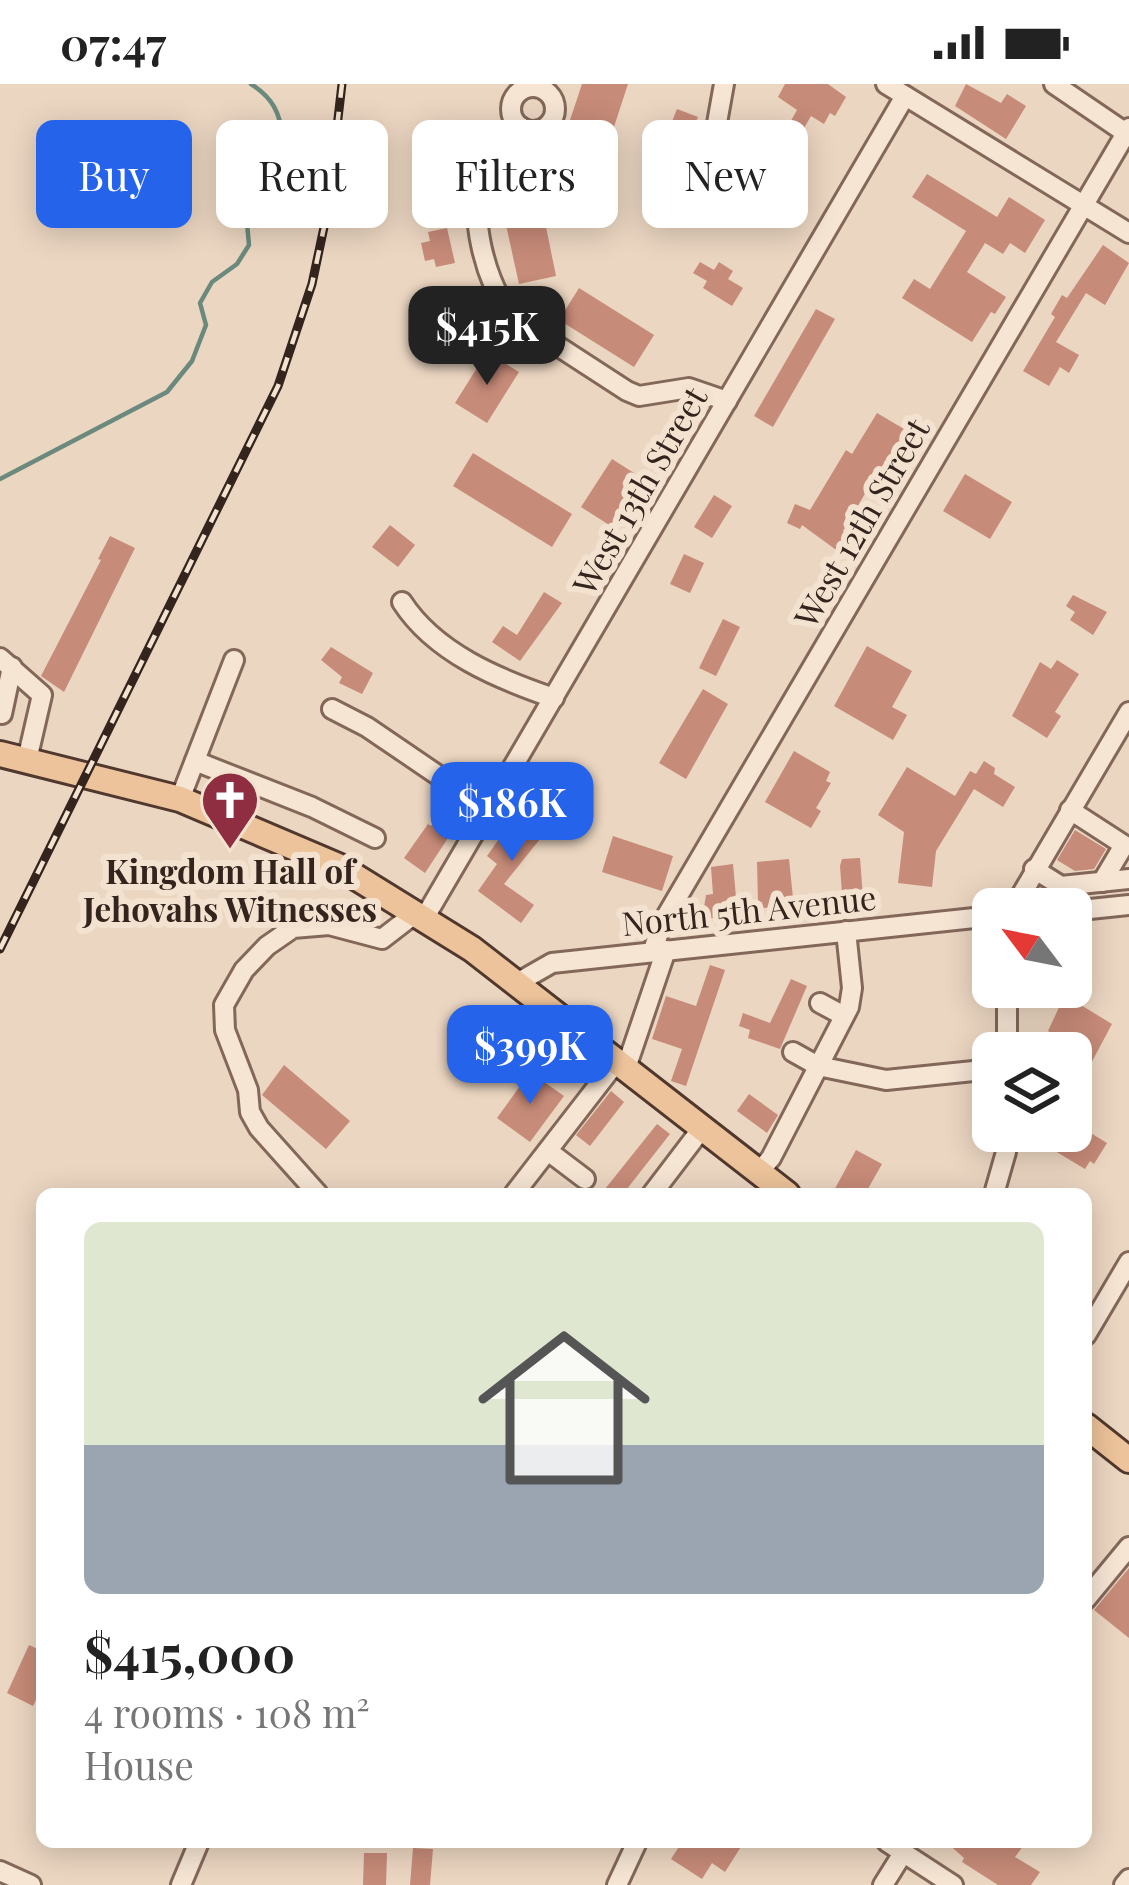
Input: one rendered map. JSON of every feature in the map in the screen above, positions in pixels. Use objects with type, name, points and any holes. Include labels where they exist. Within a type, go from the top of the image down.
[{"type":"main road","points":[[0,754],[180,799],[309,851],[421,915],[517,983],[781,1188]]},
{"type":"main road","points":[[1092,1431],[1129,1460]]},
{"type":"street","points":[[718,120],[724,84]]},
{"type":"street","points":[[886,84],[1129,233]]},
{"type":"street","points":[[1054,84],[1127,131]]},
{"type":"street","points":[[516,120],[511,112],[518,93],[534,87],[549,88],[555,109],[550,120]]},
{"type":"street","name":"West 13th Street","points":[[421,915],[489,810],[905,95]]},
{"type":"street","name":"West 12th Street","points":[[519,1188],[622,1064],[659,951],[661,925],[1127,131]]},
{"type":"street","points":[[482,228],[484,254],[498,298],[510,315],[633,394],[689,388],[727,401]]},
{"type":"street","points":[[402,602],[423,629],[455,656],[554,698]]},
{"type":"street","points":[[180,799],[234,660]]},
{"type":"street","points":[[6,663],[1,714],[36,722]]},
{"type":"street","points":[[6,663],[42,695],[27,760]]},
{"type":"street","points":[[332,709],[367,727],[489,810]]},
{"type":"street","points":[[1024,888],[1129,712]]},
{"type":"street","points":[[195,761],[312,807],[375,838]]},
{"type":"street","points":[[1070,810],[1124,845],[1102,882]]},
{"type":"street","points":[[1034,869],[1060,886],[1129,879]]},
{"type":"street","points":[[1092,909],[1129,905]]},
{"type":"street","points":[[313,1188],[250,1112],[248,1090],[222,1018],[228,994],[267,946],[293,928],[329,925],[382,939],[421,915]]},
{"type":"street","name":"North 5th Avenue","points":[[517,983],[552,963],[972,918]]},
{"type":"street","points":[[760,1171],[844,1016],[852,988],[846,931]]},
{"type":"street","points":[[820,1004],[844,1016]]},
{"type":"street","points":[[793,1052],[818,1066],[851,1075],[910,1080],[972,1070]]},
{"type":"street","points":[[662,1188],[703,1127]]},
{"type":"street","points":[[548,1150],[585,1179]]},
{"type":"street","points":[[996,1188],[1006,1152]]},
{"type":"street","points":[[1092,1325],[1129,1262]]},
{"type":"street","points":[[1092,1592],[1129,1547]]},
{"type":"street","points":[[182,1885],[197,1848]]},
{"type":"street","points":[[617,1885],[635,1848]]},
{"type":"street","points":[[883,1885],[895,1848]]},
{"type":"street","points":[[896,1848],[952,1885]]},
{"type":"street","points":[[0,1871],[31,1885]]},
{"type":"building","points":[[582,84],[628,84],[616,120],[570,120]]},
{"type":"building","points":[[785,84],[828,84],[846,97],[824,124],[811,116],[808,121],[791,120],[797,110],[778,97]]},
{"type":"building","points":[[966,84],[1001,103],[1007,94],[1026,106],[1006,139],[955,106]]},
{"type":"building","points":[[677,109],[698,117],[697,120],[673,120]]},
{"type":"building","points":[[927,174],[997,217],[1009,197],[1045,220],[1025,253],[1010,243],[1003,254],[985,243],[967,272],[1006,297],[972,342],[902,298],[914,279],[930,289],[966,231],[912,197]]},
{"type":"building","points":[[447,228],[455,263],[436,267],[434,259],[425,261],[421,243],[430,241],[428,232]]},
{"type":"building","points":[[507,228],[546,228],[556,276],[519,284]]},
{"type":"building","points":[[1103,245],[1129,263],[1105,305],[1086,293],[1056,342],[1079,355],[1069,373],[1060,367],[1049,386],[1023,371],[1055,317],[1051,314],[1062,295],[1067,298]]},
{"type":"building","points":[[700,262],[714,270],[719,262],[733,271],[728,279],[743,288],[732,306],[703,288],[707,281],[693,273]]},
{"type":"building","points":[[579,288],[654,335],[634,367],[559,320]]},
{"type":"building","points":[[816,309],[835,319],[773,427],[754,416]]},
{"type":"building","points":[[487,352],[519,372],[487,423],[455,403]]},
{"type":"building","points":[[877,413],[909,432],[913,425],[923,431],[894,479],[879,470],[843,531],[858,546],[850,560],[802,525],[800,529],[787,523],[795,504],[810,510],[846,450],[852,454]]},
{"type":"building","points":[[473,453],[572,514],[552,547],[453,486]]},
{"type":"building","points":[[612,459],[645,480],[614,528],[581,507]]},
{"type":"building","points":[[965,474],[1012,502],[990,539],[943,511]]},
{"type":"building","points":[[714,495],[732,506],[712,538],[694,527]]},
{"type":"building","points":[[390,525],[415,545],[398,567],[372,547]]},
{"type":"building","points":[[110,536],[135,548],[64,692],[41,676]]},
{"type":"building","points":[[684,554],[704,563],[690,593],[670,584]]},
{"type":"building","points":[[544,592],[562,603],[520,661],[492,642],[503,626],[517,635]]},
{"type":"building","points":[[1073,595],[1107,612],[1093,635],[1070,620],[1075,612],[1066,606]]},
{"type":"building","points":[[723,619],[740,627],[716,676],[699,668]]},
{"type":"building","points":[[867,646],[912,671],[892,707],[907,715],[893,740],[834,706]]},
{"type":"building","points":[[331,647],[373,673],[362,694],[339,683],[342,677],[321,660]]},
{"type":"building","points":[[1057,660],[1079,674],[1055,712],[1061,716],[1047,738],[1012,716],[1040,662],[1051,669]]},
{"type":"building","points":[[703,689],[728,704],[686,779],[659,763]]},
{"type":"building","points":[[794,751],[830,772],[826,781],[831,783],[811,828],[765,802]]},
{"type":"building","points":[[984,761],[1015,787],[1003,807],[974,789],[936,851],[932,887],[898,883],[904,832],[878,815],[907,767],[955,796],[970,771],[976,774]]},
{"type":"building","points":[[520,809],[548,829],[504,884],[534,905],[521,923],[478,891],[497,864],[487,856]]},
{"type":"building","points":[[435,821],[447,830],[448,838],[425,873],[404,858]]},
{"type":"building","points":[[1075,830],[1106,849],[1094,869],[1075,871],[1057,860]]},
{"type":"building","points":[[613,836],[673,856],[662,891],[602,872]]},
{"type":"building","points":[[860,858],[863,897],[851,898],[850,893],[842,894],[840,866],[842,859]]},
{"type":"building","points":[[789,859],[793,898],[777,900],[778,907],[763,908],[758,902],[757,862]]},
{"type":"building","points":[[733,864],[737,908],[718,913],[719,918],[702,919],[706,895],[713,894],[711,867]]},
{"type":"building","points":[[710,965],[725,970],[686,1086],[671,1081],[682,1049],[652,1039],[666,996],[696,1006]]},
{"type":"building","points":[[791,979],[807,986],[780,1049],[748,1038],[750,1030],[739,1026],[743,1013],[770,1023]]},
{"type":"building","points":[[1059,1008],[1086,1008],[1112,1024],[1092,1062],[1092,1032],[1048,1031]]},
{"type":"building","points":[[284,1065],[350,1121],[326,1149],[262,1095]]},
{"type":"building","points":[[530,1072],[564,1096],[530,1142],[497,1118]]},
{"type":"building","points":[[611,1091],[624,1102],[590,1146],[576,1135]]},
{"type":"building","points":[[749,1094],[778,1115],[767,1133],[737,1111]]},
{"type":"building","points":[[657,1124],[670,1134],[628,1188],[606,1188]]},
{"type":"building","points":[[1092,1134],[1107,1143],[1094,1164],[1090,1161],[1085,1169],[1057,1152],[1092,1152]]},
{"type":"building","points":[[856,1150],[882,1164],[868,1188],[835,1188]]},
{"type":"building","points":[[1129,1568],[1129,1638],[1094,1610]]},
{"type":"building","points":[[29,1645],[36,1648],[33,1706],[7,1693]]},
{"type":"building","points":[[413,1848],[433,1849],[430,1885],[410,1885]]},
{"type":"building","points":[[678,1848],[740,1848],[725,1872],[712,1863],[702,1879],[671,1859]]},
{"type":"building","points":[[953,1848],[1022,1848],[1015,1857],[1040,1872],[1031,1885],[998,1885],[962,1862],[964,1858]]},
{"type":"building","points":[[364,1853],[387,1853],[386,1885],[363,1885]]},
{"type":"waterway","points":[[0,479],[167,392],[192,361],[206,325],[200,303],[212,282],[237,264],[249,245],[244,190],[258,158],[283,138],[274,107],[251,84]]},
{"type":"railway","points":[[0,949],[278,386],[312,284],[327,213],[342,84]]},
{"type":"place","name":"Kingdom Hall of Jehovahs Witnesses","points":[[230,851]]}]
